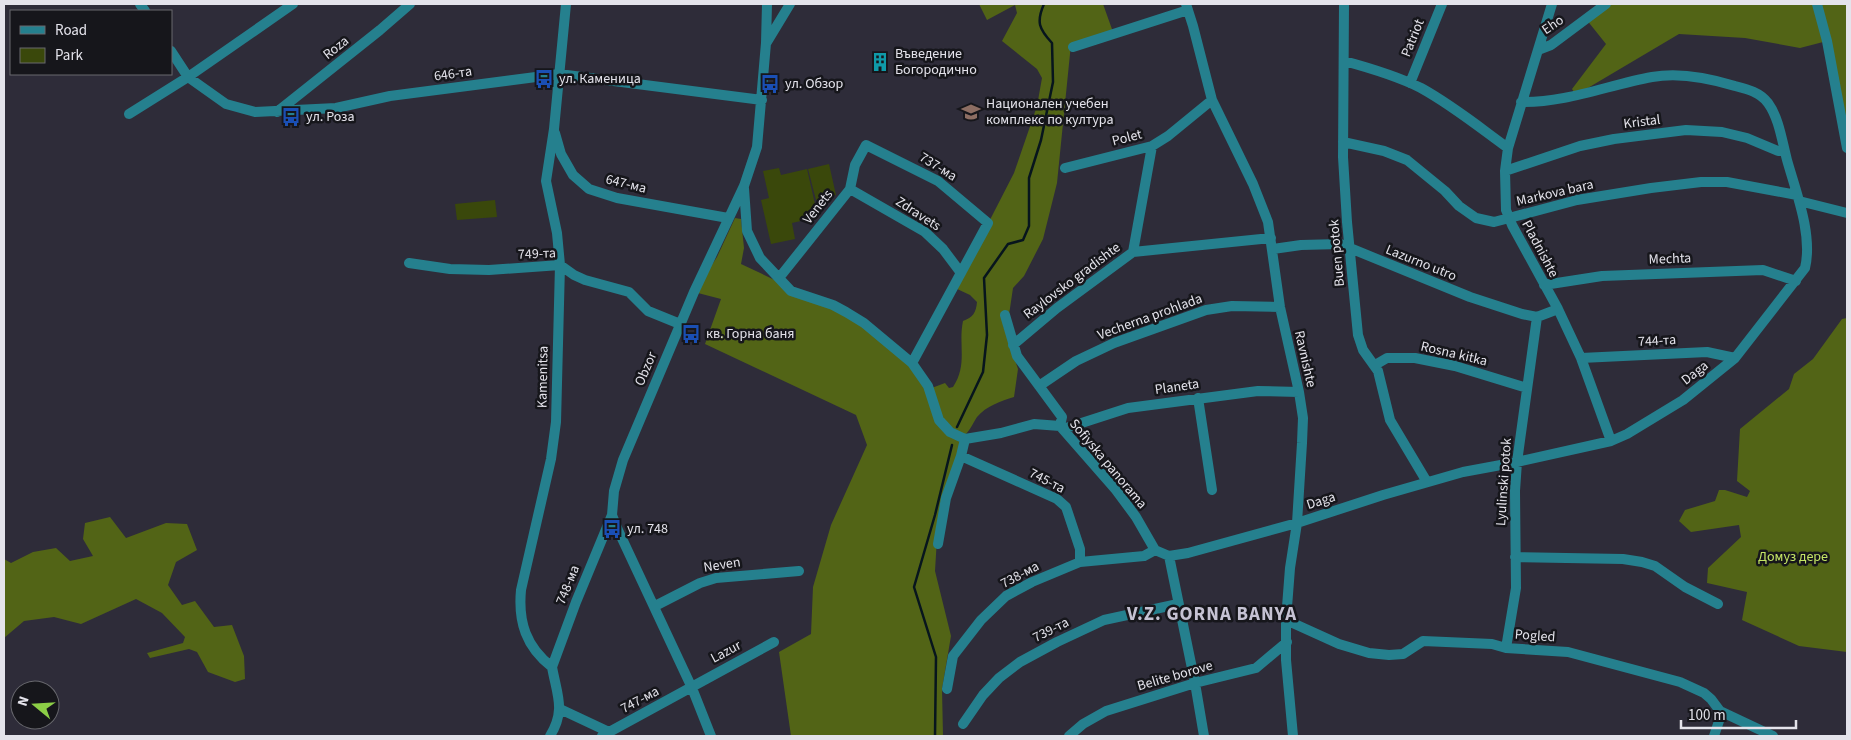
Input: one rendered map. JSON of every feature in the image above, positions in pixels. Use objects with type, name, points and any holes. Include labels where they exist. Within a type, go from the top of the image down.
[{"type":"street","points":[[129,114],[293,4]]},
{"type":"street","name":"Roza","points":[[277,112],[410,4]]},
{"type":"street","name":"Kamenitsa","points":[[552,667],[540,658],[526,636],[521,621],[520,606],[521,590],[553,450],[556,422],[560,265],[546,180],[554,129],[566,4]]},
{"type":"street","name":"Obzor","points":[[711,736],[692,688],[612,515],[614,491],[623,460],[680,324],[744,186],[756,147],[766,43],[763,4]]},
{"type":"street","points":[[766,43],[790,4]]},
{"type":"street","name":"Buen potok","points":[[1344,4],[1343,142],[1359,340],[1363,350],[1375,365],[1381,378],[1390,420],[1427,482]]},
{"type":"street","name":"Patriot","points":[[1410,83],[1442,4]]},
{"type":"street","name":"Pladnishte","points":[[1552,4],[1508,148],[1504,171],[1505,202],[1509,218],[1558,309],[1581,358],[1611,441]]},
{"type":"street","name":"Eho","points":[[1538,50],[1551,44],[1606,4]]},
{"type":"street","points":[[1817,4],[1827,41],[1847,148]]},
{"type":"street","points":[[1073,47],[1187,7]]},
{"type":"street","name":"Ravnishte","points":[[1187,7],[1212,100],[1253,184],[1268,222],[1280,307],[1300,392],[1303,418],[1297,523],[1290,568],[1286,620],[1286,660],[1293,736]]},
{"type":"street","name":"646-та","points":[[172,52],[188,76],[226,104],[255,112],[336,108],[390,96],[559,74],[762,100]]},
{"type":"street","points":[[1344,60],[1410,83],[1463,114],[1508,148]]},
{"type":"street","name":"Daga","points":[[1168,556],[1188,553],[1297,523],[1464,472],[1611,441],[1648,423],[1683,400],[1735,358],[1805,268],[1808,256],[1806,238],[1798,198],[1775,116],[1764,98],[1754,91],[1720,81],[1690,76],[1662,75],[1571,96],[1521,102]]},
{"type":"street","name":"Polet","points":[[1065,168],[1152,146],[1168,136],[1212,100]]},
{"type":"street","name":"647-ма","points":[[554,129],[561,154],[573,175],[589,189],[617,198],[728,218]]},
{"type":"street","name":"Kristal","points":[[1504,171],[1580,146],[1614,139],[1686,130],[1722,132],[1747,138],[1778,151],[1784,151]]},
{"type":"street","name":"Markova bara","points":[[1343,142],[1384,151],[1407,160],[1446,191],[1459,206],[1476,218],[1494,222],[1577,200],[1701,182],[1727,182],[1798,198],[1847,213]]},
{"type":"street","name":"Venets","points":[[779,278],[850,189],[855,165],[866,145]]},
{"type":"street","name":"737-ма","points":[[866,145],[938,180],[988,223],[961,273]]},
{"type":"street","points":[[1134,252],[1152,146]]},
{"type":"street","points":[[744,186],[747,231],[760,258],[791,291],[833,305],[846,312],[864,323],[912,363],[928,386],[939,420],[950,432],[965,439],[946,498],[938,544]]},
{"type":"street","name":"Zdravets","points":[[850,189],[924,232],[943,249],[961,273]]},
{"type":"street","name":"Raylovsko gradishte","points":[[1013,344],[1057,308],[1134,252],[1271,238]]},
{"type":"street","name":"Lazurno utro","points":[[1273,249],[1340,244],[1470,297],[1537,317]]},
{"type":"street","name":"749-та","points":[[409,262],[450,269],[488,270],[560,265],[585,280],[629,292],[648,311],[680,324]]},
{"type":"street","name":"Mechta","points":[[1544,286],[1602,276],[1763,270],[1796,281]]},
{"type":"street","points":[[912,363],[961,273]]},
{"type":"street","name":"Vecherna prohlada","points":[[1039,386],[1076,361],[1114,343],[1206,310],[1232,306],[1280,307]]},
{"type":"street","points":[[1537,317],[1558,309]]},
{"type":"street","points":[[1005,315],[1017,356],[1062,417],[1061,428]]},
{"type":"street","name":"Lyulinski potok","points":[[1506,648],[1508,628],[1515,599],[1515,491],[1517,462],[1537,317]]},
{"type":"street","name":"744-та","points":[[1581,358],[1707,352],[1735,358]]},
{"type":"street","name":"Rosna kitka","points":[[1375,365],[1387,358],[1415,358],[1455,366],[1527,388]]},
{"type":"street","name":"Planeta","points":[[1061,428],[1128,408],[1258,391],[1300,392]]},
{"type":"street","points":[[1198,398],[1212,490]]},
{"type":"street","name":"Sofiyska panorama","points":[[965,439],[1001,433],[1034,424],[1061,428],[1116,490],[1136,517],[1155,550]]},
{"type":"street","name":"745-та","points":[[961,456],[1057,499],[1066,507],[1080,549],[1080,562]]},
{"type":"street","name":"748-ма","points":[[552,667],[576,602],[612,515]]},
{"type":"street","points":[[1155,550],[1168,556],[1195,683],[1204,736]]},
{"type":"street","name":"738-ма","points":[[947,688],[953,656],[981,620],[1006,596],[1032,582],[1080,562],[1144,556],[1155,550]]},
{"type":"street","points":[[1515,558],[1623,559],[1642,562],[1655,566],[1685,587],[1718,604]]},
{"type":"street","name":"Neven","points":[[654,606],[700,583],[716,578],[799,571]]},
{"type":"street","name":"739-та","points":[[963,724],[983,695],[999,678],[1020,662],[1104,620],[1178,604]]},
{"type":"street","name":"Pogled","points":[[1286,620],[1339,644],[1369,653],[1403,654],[1423,641],[1492,644],[1506,648],[1568,652],[1680,682],[1704,693],[1720,711],[1773,736]]},
{"type":"street","name":"Lazur","points":[[692,688],[702,680],[774,642]]},
{"type":"street","name":"Belite borove","points":[[1069,736],[1083,724],[1106,711],[1195,683],[1256,668],[1287,642]]},
{"type":"street","points":[[550,736],[556,726],[560,709],[552,667]]},
{"type":"street","name":"747-ма","points":[[606,734],[692,688]]},
{"type":"street","points":[[560,709],[606,734]]},
{"type":"street","points":[[1714,736],[1720,711]]},
{"type":"green space","points":[[979,4],[1103,4],[1113,32],[1071,44],[1057,183],[1043,239],[1024,276],[1013,288],[1009,315],[1003,325],[1018,369],[1014,397],[999,402],[985,410],[977,417],[965,435],[939,420],[965,439],[937,538],[935,571],[951,636],[942,689],[943,736],[791,736],[779,652],[811,634],[813,587],[831,525],[867,445],[856,415],[705,344],[721,299],[694,292],[717,257],[735,218],[741,219],[744,248],[741,264],[851,316],[912,363],[929,389],[945,383],[949,388],[953,387],[958,379],[960,370],[963,321],[973,314],[977,302],[970,295],[955,288],[1014,173],[1037,106],[1042,78],[1037,69],[1002,41],[1017,13],[1015,5],[987,20]]},
{"type":"green space","points":[[1606,4],[1847,4],[1847,148],[1827,41],[1800,48],[1745,38],[1679,34],[1576,95],[1572,89],[1606,44],[1586,19]]},
{"type":"green space","points":[[829,164],[836,195],[816,200],[808,169]]},
{"type":"green space","points":[[779,168],[781,175],[807,169],[818,217],[792,223],[795,239],[771,244],[761,200],[769,198],[763,171]]},
{"type":"green space","points":[[495,200],[497,217],[457,220],[455,204]]},
{"type":"green space","name":"Домуз дере","points":[[1847,318],[1847,652],[1799,646],[1742,620],[1747,592],[1707,583],[1708,568],[1741,537],[1739,525],[1691,532],[1679,521],[1685,510],[1715,501],[1719,490],[1747,497],[1750,491],[1737,481],[1740,429],[1789,389],[1794,374],[1813,359],[1842,319]]},
{"type":"green space","points":[[110,517],[126,538],[166,523],[187,524],[197,550],[176,562],[168,585],[182,605],[195,601],[214,627],[232,625],[244,656],[245,679],[235,682],[208,672],[197,652],[189,649],[150,658],[147,653],[183,643],[185,637],[162,613],[136,599],[81,624],[54,617],[24,621],[4,638],[4,559],[11,563],[33,552],[56,548],[70,561],[93,556],[83,539],[85,523]]},
{"type":"waterway","points":[[957,427],[983,372],[987,335],[984,278],[1008,244],[1023,240],[1029,226],[1029,178],[1041,140],[1053,82],[1052,43],[1044,34],[1040,25],[1040,16],[1044,4]]},
{"type":"waterway","points":[[935,736],[936,657],[914,587],[935,515],[952,445]]},
{"type":"place","name":"Въведение Богородично","points":[[880,62]]},
{"type":"place","name":"ул. Каменица","points":[[544,79]]},
{"type":"place","name":"ул. Обзор","points":[[770,84]]},
{"type":"place","name":"Национален учебен комплекс по култура","points":[[971,112]]},
{"type":"place","name":"ул. Роза","points":[[291,117]]},
{"type":"place","name":"кв. Горна баня","points":[[691,334]]},
{"type":"place","name":"ул. 748","points":[[612,529]]},
{"type":"district","name":"V.Z. GORNA BANYA","points":[[1212,614]]}]
